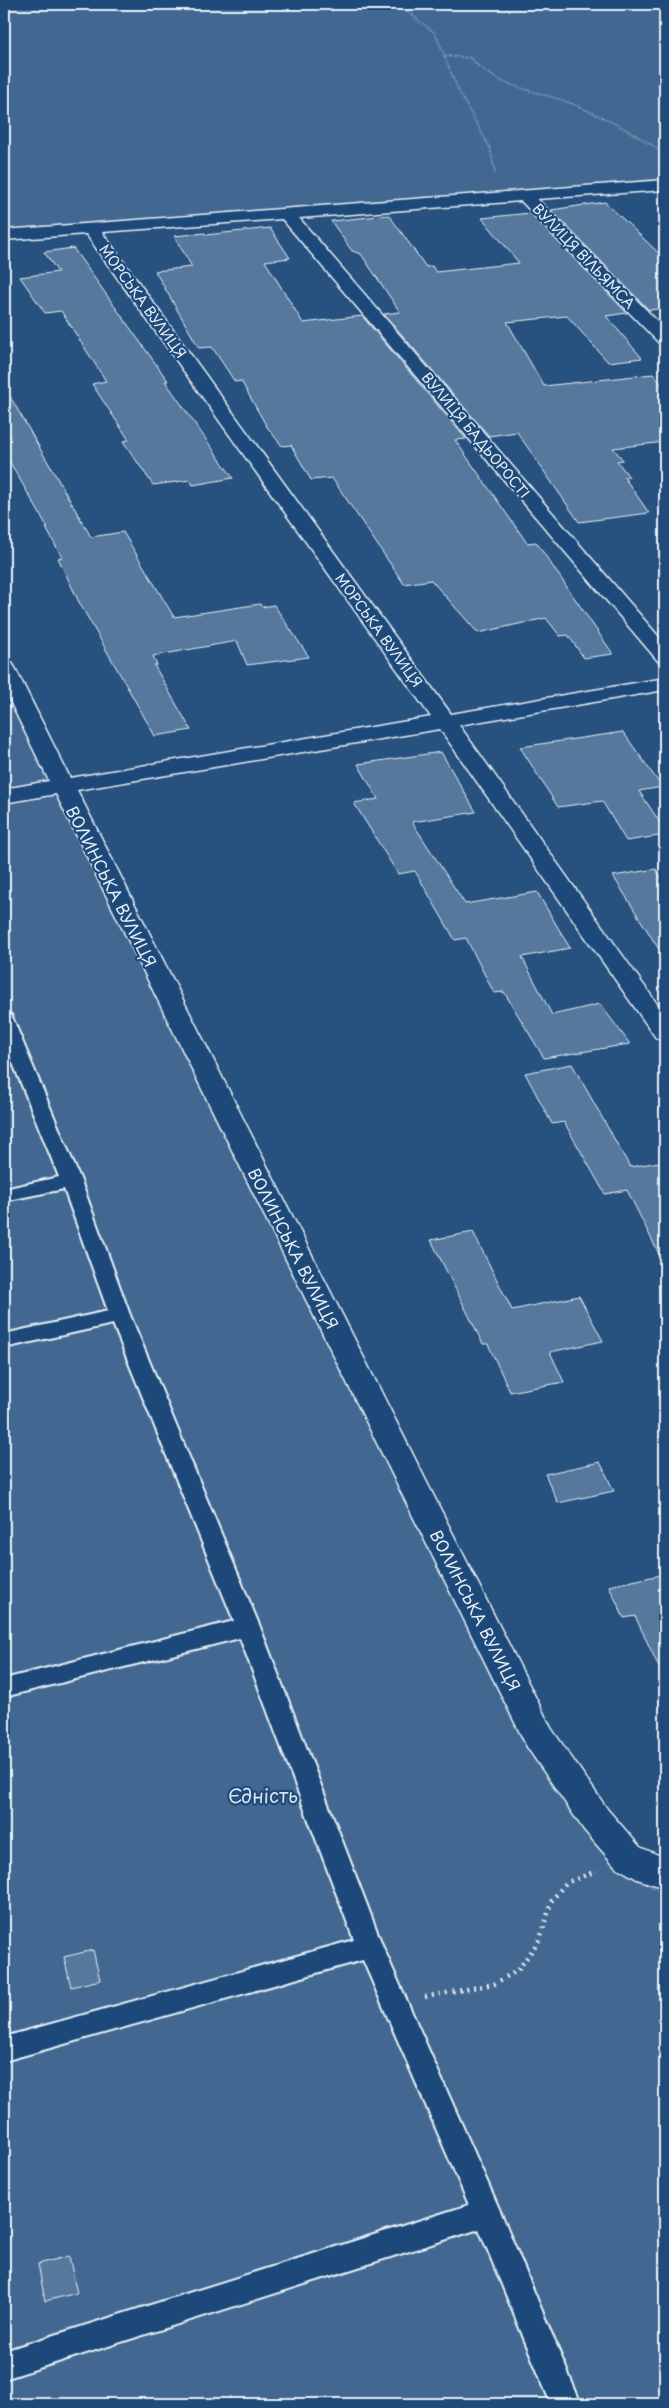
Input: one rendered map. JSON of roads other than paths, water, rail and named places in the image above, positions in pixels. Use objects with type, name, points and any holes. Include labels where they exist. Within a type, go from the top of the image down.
[{"type":"street","points":[[4,235],[665,185]]},
{"type":"street","name":"ВУЛИЦЯ ВІЛЬЯМСА","points":[[524,195],[665,339]]},
{"type":"street","name":"ВУЛИЦЯ БАДЬОРОСТІ","points":[[287,214],[665,657]]},
{"type":"street","name":"МОРСЬКА ВУЛИЦЯ","points":[[90,229],[446,722],[665,1033]]},
{"type":"street","name":"ВОЛИНСЬКА ВУЛИЦЯ","points":[[4,668],[540,1736],[596,1820],[628,1858],[649,1869],[665,1873]]},
{"type":"street","points":[[4,796],[665,684]]},
{"type":"lane","points":[[4,1019],[72,1181],[120,1314],[248,1627],[392,2002],[487,2213],[566,2404]]},
{"type":"lane","points":[[4,1195],[72,1181]]},
{"type":"lane","points":[[4,1341],[120,1314]]},
{"type":"lane","points":[[4,1688],[248,1627]]},
{"type":"lane","points":[[4,2049],[370,1947]]},
{"type":"lane","points":[[4,2365],[487,2213]]},
{"type":"park label","name":"Єдність","points":[[263,1795]]}]
